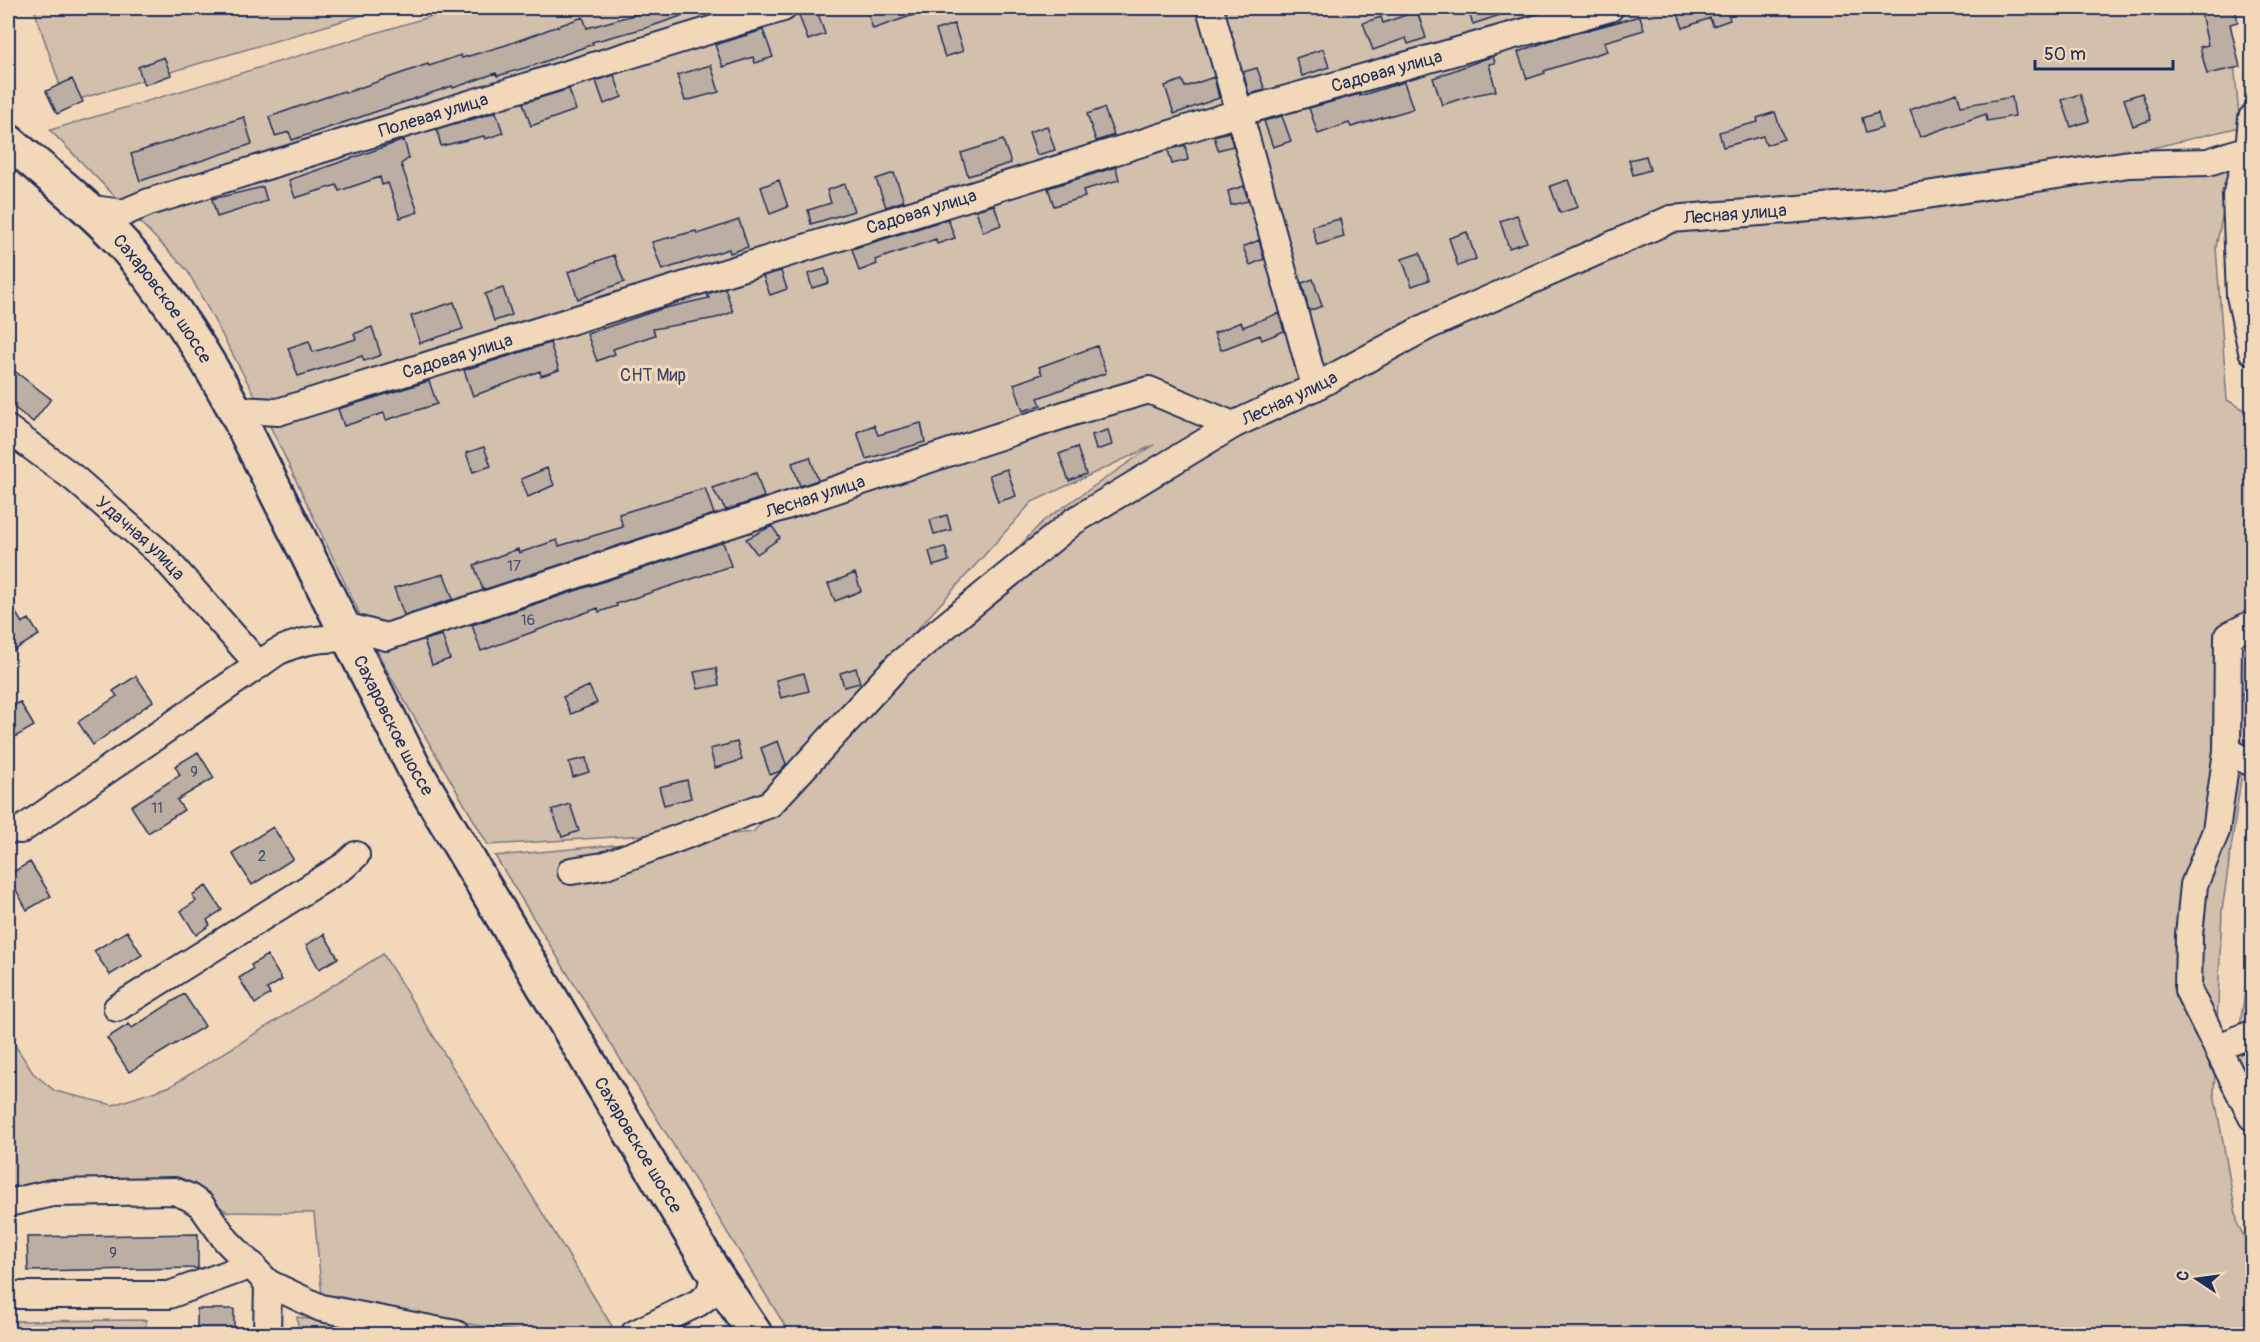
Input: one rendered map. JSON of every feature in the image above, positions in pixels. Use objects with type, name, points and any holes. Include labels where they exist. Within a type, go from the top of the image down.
[{"type":"main road","name":"Сахаровское шоссе","points":[[8,141],[121,242],[168,302],[235,410],[415,770],[715,1274],[755,1335]]},
{"type":"street","name":"Полевая улица","points":[[85,208],[123,213],[149,202],[783,8]]},
{"type":"street","points":[[1210,8],[1241,112],[1315,387]]},
{"type":"street","name":"Садовая улица","points":[[235,410],[278,412],[1241,112],[1610,8]]},
{"type":"street","points":[[2253,118],[2249,149],[2236,196],[2240,296],[2253,351]]},
{"type":"street","name":"Лесная улица","points":[[348,633],[386,637],[1076,411],[1149,390],[1233,425],[1315,387],[1428,326],[1671,219],[1874,203],[2129,164],[2208,162],[2249,149]]},
{"type":"street","points":[[571,871],[603,866],[770,804],[899,664],[1074,521],[1233,425]]},
{"type":"street","name":"Удачная улица","points":[[8,429],[75,479],[162,555],[259,665]]},
{"type":"street","points":[[2253,624],[2228,636],[2227,751],[2216,831],[2194,885],[2189,935],[2188,990],[2253,1117]]},
{"type":"street","points":[[8,829],[21,830],[287,646],[348,633]]},
{"type":"street","points":[[2227,751],[2253,763]]},
{"type":"street","points":[[117,1008],[344,866],[356,855]]},
{"type":"street","points":[[2218,1047],[2253,1034]]},
{"type":"street","points":[[8,1203],[52,1193],[174,1191],[201,1205],[226,1240],[260,1274],[321,1308],[456,1335]]},
{"type":"street","points":[[16,1295],[169,1295],[260,1274]]},
{"type":"street","points":[[260,1274],[267,1335]]},
{"type":"street","points":[[634,1335],[698,1303],[709,1295],[715,1274]]},
{"type":"green space","points":[[8,8],[386,8],[66,103],[34,9],[8,10]]},
{"type":"green space","name":"СНТ Мир","points":[[459,8],[2229,8],[2240,127],[2010,182],[1835,213],[2236,147],[2216,247],[2227,400],[2252,414],[2252,702],[2222,911],[2214,1093],[2238,1225],[2252,1251],[2252,1334],[790,1334],[495,856],[753,832],[1043,521],[1154,445],[1032,502],[738,829],[488,845],[385,667],[261,407],[187,270],[50,130]]},
{"type":"green space","points":[[2252,945],[2252,1107],[2235,1058]]},
{"type":"green space","points":[[383,954],[615,1331],[535,1334],[423,1317],[322,1296],[314,1213],[227,1212],[189,1182],[8,1190],[8,1034],[33,1073],[55,1091],[113,1105],[171,1086]]},
{"type":"green space","points":[[297,1317],[398,1334],[299,1334]]},
{"type":"green space","points":[[146,1320],[146,1334],[15,1334],[15,1321]]},
{"type":"building","points":[[643,8],[699,8],[699,10],[649,27],[592,42],[593,44],[535,65],[497,76],[496,73],[453,88],[452,86],[292,140],[289,132],[275,136],[269,117],[326,97],[344,91],[345,93],[428,64],[429,66],[461,55],[462,58],[506,45],[583,17],[587,28],[644,12]]},
{"type":"building","points":[[816,8],[825,34],[808,40],[798,13]]},
{"type":"building","points":[[866,8],[927,8],[928,10],[873,29]]},
{"type":"building","points":[[1467,8],[1515,8],[1515,10],[1473,24]]},
{"type":"building","points":[[1676,8],[1734,8],[1735,10],[1728,12],[1730,20],[1713,26],[1710,18],[1683,28]]},
{"type":"building","points":[[2200,8],[2235,8],[2238,22],[2230,24],[2240,67],[2207,74],[2200,47],[2208,45]]},
{"type":"building","points":[[1417,11],[1426,38],[1408,44],[1406,38],[1373,50],[1363,23],[1381,17],[1383,23]]},
{"type":"building","points":[[1640,16],[1644,30],[1604,42],[1607,51],[1544,71],[1545,73],[1527,79],[1518,52],[1554,39]]},
{"type":"building","points":[[954,24],[963,51],[945,57],[936,30]]},
{"type":"building","points":[[763,30],[773,57],[755,63],[753,57],[723,67],[715,45]]},
{"type":"building","points":[[1323,49],[1329,67],[1302,76],[1296,58]]},
{"type":"building","points":[[1493,56],[1495,63],[1489,64],[1496,91],[1469,96],[1442,105],[1433,78]]},
{"type":"building","points":[[164,57],[171,75],[144,85],[138,67]]},
{"type":"building","points":[[711,65],[719,92],[685,101],[677,75]]},
{"type":"building","points":[[1257,68],[1265,90],[1249,94],[1243,72]]},
{"type":"building","points":[[614,75],[622,97],[604,104],[596,81]]},
{"type":"building","points":[[1214,77],[1219,98],[1174,114],[1165,86],[1182,80],[1185,87]]},
{"type":"building","points":[[72,79],[83,102],[57,114],[46,91]]},
{"type":"building","points":[[1404,82],[1413,109],[1351,127],[1349,123],[1318,134],[1309,108],[1360,94],[1360,96]]},
{"type":"building","points":[[569,89],[576,110],[531,126],[523,103]]},
{"type":"building","points":[[1957,93],[1961,106],[2012,97],[2015,116],[1987,121],[1986,114],[1920,137],[1910,110]]},
{"type":"building","points":[[2142,93],[2151,120],[2133,126],[2124,99]]},
{"type":"building","points":[[2080,94],[2089,121],[2071,127],[2062,100]]},
{"type":"building","points":[[1104,108],[1114,135],[1096,141],[1087,114]]},
{"type":"building","points":[[496,112],[503,133],[485,139],[484,136],[441,146],[437,130]]},
{"type":"building","points":[[1775,112],[1784,139],[1766,145],[1763,136],[1723,147],[1719,132],[1758,122],[1757,118]]},
{"type":"building","points":[[1878,113],[1882,128],[1866,133],[1862,118]]},
{"type":"building","points":[[1282,116],[1291,141],[1273,147],[1264,121]]},
{"type":"building","points":[[244,117],[252,144],[140,181],[131,154]]},
{"type":"building","points":[[1047,126],[1055,150],[1037,155],[1029,132]]},
{"type":"building","points":[[1229,132],[1233,146],[1218,150],[1214,136]]},
{"type":"building","points":[[404,140],[409,158],[401,164],[418,212],[400,218],[388,183],[382,185],[380,177],[339,191],[337,185],[295,198],[289,180]]},
{"type":"building","points":[[1003,140],[1011,163],[968,176],[961,153]]},
{"type":"building","points":[[1185,145],[1188,160],[1172,164],[1168,150]]},
{"type":"building","points":[[1646,156],[1650,170],[1633,175],[1629,160]]},
{"type":"building","points":[[1116,167],[1119,180],[1083,190],[1085,197],[1054,206],[1048,188]]},
{"type":"building","points":[[894,173],[904,201],[886,207],[876,179]]},
{"type":"building","points":[[779,180],[788,207],[770,214],[761,187]]},
{"type":"building","points":[[1568,180],[1578,207],[1560,213],[1550,186]]},
{"type":"building","points":[[845,184],[854,211],[811,224],[808,210],[831,203],[827,190]]},
{"type":"building","points":[[1244,186],[1248,201],[1231,205],[1228,191]]},
{"type":"building","points":[[263,187],[267,201],[217,217],[212,199]]},
{"type":"building","points":[[994,205],[1001,225],[983,232],[976,210]]},
{"type":"building","points":[[1517,215],[1527,242],[1509,248],[1500,221]]},
{"type":"building","points":[[948,219],[955,238],[937,244],[936,239],[875,260],[877,264],[859,271],[852,249]]},
{"type":"building","points":[[1340,219],[1344,237],[1317,245],[1312,226]]},
{"type":"building","points":[[739,220],[748,247],[730,253],[729,249],[662,270],[652,242],[696,231],[697,234]]},
{"type":"building","points":[[1467,232],[1476,259],[1458,266],[1449,238]]},
{"type":"building","points":[[1259,240],[1264,259],[1250,265],[1243,247]]},
{"type":"building","points":[[1420,253],[1429,280],[1412,286],[1402,259]]},
{"type":"building","points":[[614,255],[624,282],[578,299],[568,272]]},
{"type":"building","points":[[825,269],[829,283],[812,288],[808,274]]},
{"type":"building","points":[[781,271],[787,289],[770,295],[763,276]]},
{"type":"building","points":[[1313,279],[1322,306],[1309,311],[1302,283]]},
{"type":"building","points":[[503,288],[512,315],[494,321],[485,294]]},
{"type":"building","points":[[725,288],[733,312],[716,318],[653,329],[655,335],[613,349],[615,354],[597,361],[587,334],[661,309],[709,298],[707,294]]},
{"type":"building","points":[[454,302],[463,329],[420,343],[411,316]]},
{"type":"building","points":[[1279,313],[1284,331],[1262,340],[1260,335],[1221,350],[1214,333],[1241,322],[1243,327]]},
{"type":"building","points":[[372,327],[381,355],[364,361],[362,356],[298,376],[288,348],[309,341],[313,352],[356,339],[354,334]]},
{"type":"building","points":[[550,343],[559,370],[541,376],[540,371],[473,396],[464,370]]},
{"type":"building","points":[[1097,346],[1106,373],[1038,398],[1041,405],[1023,411],[1014,384],[1042,374],[1039,367]]},
{"type":"building","points":[[8,366],[51,399],[33,422],[8,403]]},
{"type":"building","points":[[429,381],[437,404],[386,420],[384,413],[344,426],[338,409]]},
{"type":"building","points":[[921,423],[925,442],[866,459],[857,432],[874,425],[878,435]]},
{"type":"building","points":[[1108,430],[1112,445],[1096,450],[1092,435]]},
{"type":"building","points":[[484,447],[491,466],[473,472],[466,453]]},
{"type":"building","points":[[1077,447],[1086,474],[1069,481],[1059,454]]},
{"type":"building","points":[[810,457],[818,480],[800,486],[792,463]]},
{"type":"building","points":[[547,468],[554,485],[528,497],[521,479]]},
{"type":"building","points":[[1007,469],[1016,496],[998,502],[989,475]]},
{"type":"building","points":[[756,473],[764,497],[726,510],[712,488]]},
{"type":"building","points":[[705,488],[714,514],[483,590],[474,565],[518,549],[519,553],[557,540],[559,546],[623,527],[619,514]]},
{"type":"building","points":[[947,515],[951,530],[934,534],[930,520]]},
{"type":"building","points":[[772,526],[780,538],[757,554],[746,539]]},
{"type":"building","points":[[723,542],[731,566],[616,604],[617,606],[599,612],[598,608],[481,651],[472,625]]},
{"type":"building","points":[[945,547],[949,561],[933,566],[929,551]]},
{"type":"building","points":[[855,573],[861,591],[835,601],[828,584]]},
{"type":"building","points":[[444,574],[453,599],[404,615],[394,588]]},
{"type":"building","points":[[8,600],[22,623],[29,619],[39,635],[8,654]]},
{"type":"building","points":[[442,635],[450,659],[432,665],[424,640]]},
{"type":"building","points":[[716,668],[719,685],[698,689],[694,672]]},
{"type":"building","points":[[856,668],[860,683],[844,687],[840,673]]},
{"type":"building","points":[[804,673],[809,691],[781,698],[776,680]]},
{"type":"building","points":[[136,676],[153,701],[93,745],[78,722],[117,696],[113,691]]},
{"type":"building","points":[[589,686],[597,703],[571,714],[563,697]]},
{"type":"building","points":[[20,702],[34,726],[8,741],[8,709]]},
{"type":"building","points":[[778,741],[786,764],[780,771],[770,775],[761,748]]},
{"type":"building","points":[[737,742],[742,760],[715,768],[710,749]]},
{"type":"building","points":[[198,752],[214,778],[177,800],[184,810],[148,833],[131,806],[180,775],[175,766]]},
{"type":"building","points":[[586,758],[589,772],[573,777],[569,762]]},
{"type":"building","points":[[687,780],[691,798],[664,805],[659,787]]},
{"type":"building","points":[[570,804],[579,831],[562,837],[552,810]]},
{"type":"building","points":[[273,827],[293,859],[252,885],[232,853]]},
{"type":"building","points":[[30,862],[51,896],[27,910],[8,875]]},
{"type":"building","points":[[206,886],[222,910],[207,920],[210,925],[196,935],[181,911],[196,901],[192,895]]},
{"type":"building","points":[[127,931],[142,955],[110,975],[94,951]]},
{"type":"building","points":[[324,934],[338,958],[319,969],[306,945]]},
{"type":"building","points":[[267,955],[282,980],[267,989],[270,994],[255,1004],[239,978],[253,969],[251,965]]},
{"type":"building","points":[[184,994],[205,1026],[129,1072],[107,1038],[129,1024],[132,1028]]},
{"type":"building","points":[[198,1234],[198,1268],[28,1271],[27,1237]]},
{"type":"building","points":[[197,1309],[234,1309],[234,1335],[197,1335]]}]
